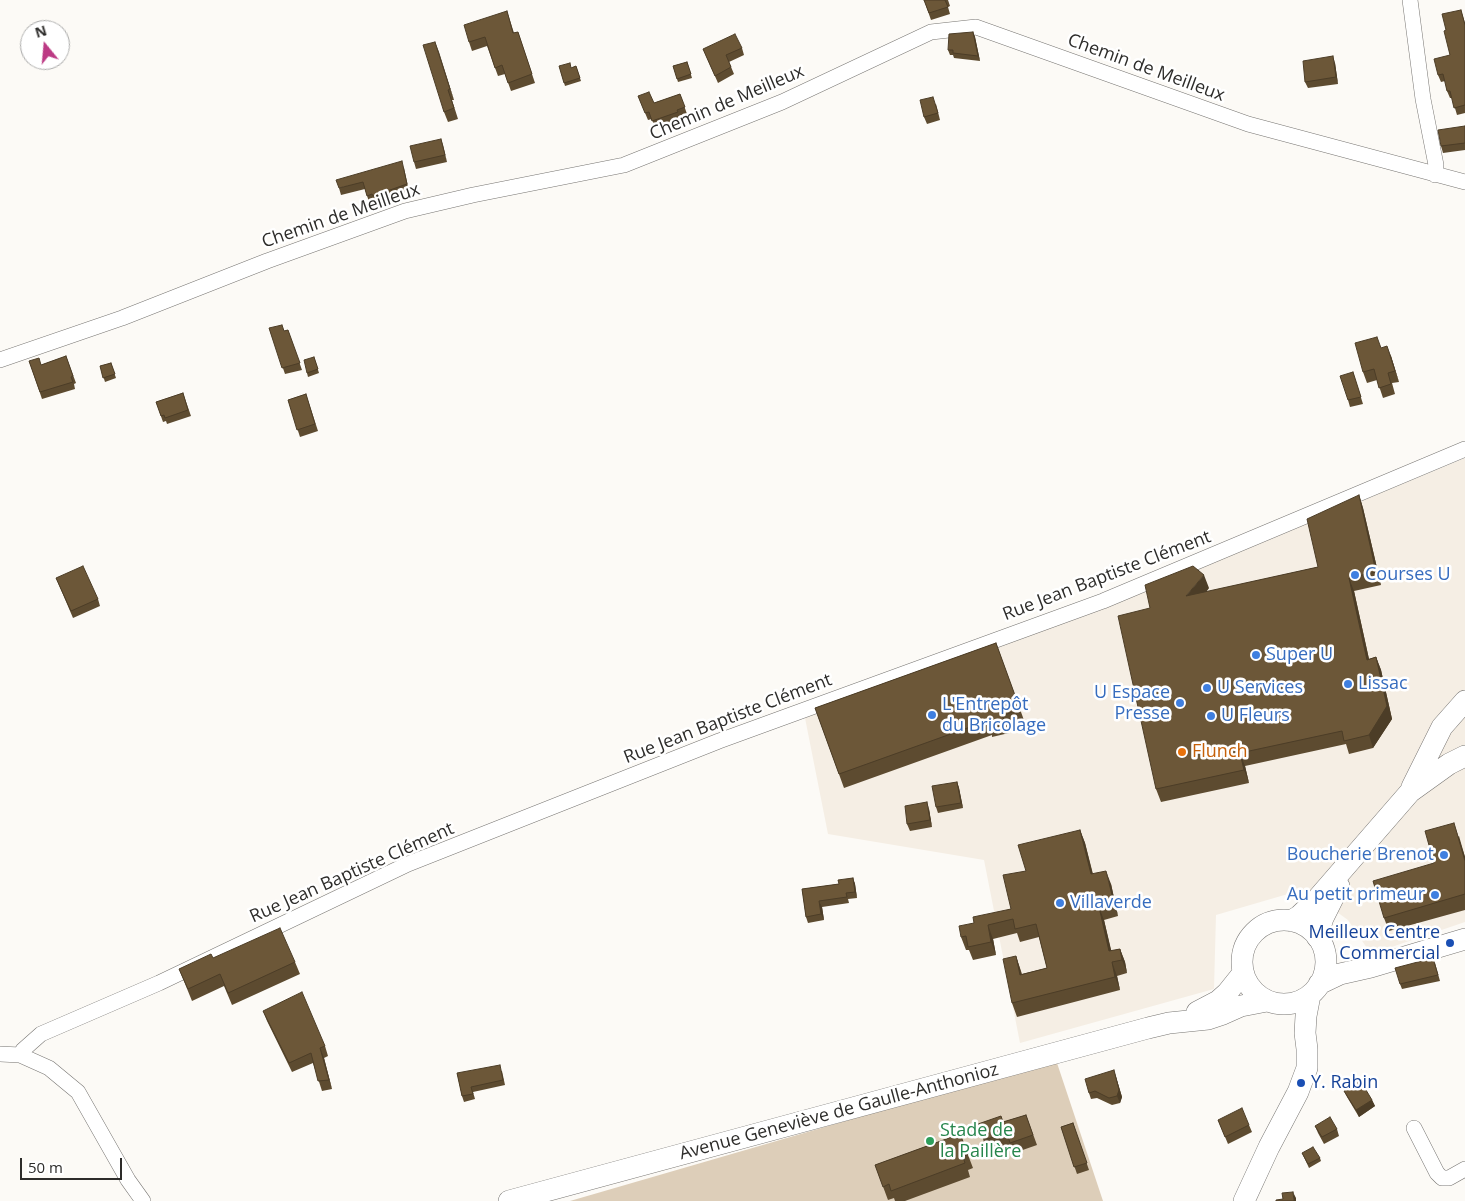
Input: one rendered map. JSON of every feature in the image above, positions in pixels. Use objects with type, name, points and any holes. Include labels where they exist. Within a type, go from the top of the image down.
[{"type":"main road","points":[[1291,921],[1318,898],[1410,792],[1442,728],[1465,701]]},
{"type":"main road","points":[[1438,738],[1440,749],[1444,753],[1454,758],[1462,757]]},
{"type":"main road","points":[[1410,792],[1462,757]]},
{"type":"main road","points":[[1244,1201],[1269,1146],[1298,1092],[1307,1068],[1306,1016],[1315,989],[1325,969],[1321,945],[1323,918],[1351,861]]},
{"type":"main road","points":[[1305,1034],[1272,1002],[1252,990],[1243,973],[1242,954],[1252,936],[1260,928],[1271,923],[1291,921],[1301,924],[1321,945],[1354,963],[1371,967]]},
{"type":"main road","points":[[1272,1002],[1289,1004],[1300,1001],[1315,989],[1340,974],[1371,967],[1465,938]]},
{"type":"main road","name":"Avenue Geneviève de Gaulle-Anthonioz","points":[[509,1201],[1169,1023],[1218,1001],[1243,973]]},
{"type":"main road","name":"Avenue Geneviève de Gaulle-Anthonioz","points":[[1169,1023],[1208,1019],[1241,1006],[1272,1002]]},
{"type":"street","points":[[1410,0],[1423,99],[1436,165],[1435,174]]},
{"type":"street","name":"Chemin de Meilleux","points":[[0,360],[122,318],[267,260],[405,212],[473,195],[624,166],[782,102],[931,32],[976,27],[1248,124],[1465,182]]},
{"type":"street","name":"Rue Jean Baptiste Clément","points":[[20,1055],[41,1034],[158,983],[408,864],[719,741],[1103,601],[1465,449]]},
{"type":"street","points":[[0,1054],[20,1055],[49,1068],[78,1092],[128,1180],[143,1201]]},
{"type":"street","points":[[1414,1128],[1442,1178],[1449,1178],[1465,1169]]},
{"type":"shaded area","points":[[1465,458],[1465,922],[1371,954],[1348,920],[1305,889],[1216,915],[1214,989],[1020,1043],[984,860],[828,834],[805,718],[1129,597]]},
{"type":"shaded area","name":"Stade de la Paillère","points":[[1057,1063],[1103,1201],[570,1201],[866,1115]]},
{"type":"building","points":[[924,0],[945,0],[948,7],[929,13]]},
{"type":"building","points":[[1461,10],[1465,25],[1465,105],[1454,108],[1450,91],[1447,91],[1443,74],[1438,75],[1434,59],[1450,55],[1442,14]]},
{"type":"building","points":[[507,11],[513,33],[518,32],[532,74],[508,83],[502,65],[495,68],[485,37],[469,42],[464,25]]},
{"type":"building","points":[[973,32],[978,56],[953,53],[953,50],[948,50],[949,34]]},
{"type":"building","points":[[735,34],[742,48],[726,55],[731,67],[715,76],[703,49]]},
{"type":"building","points":[[435,42],[454,108],[444,112],[423,45]]},
{"type":"building","points":[[1333,56],[1336,77],[1305,82],[1303,61]]},
{"type":"building","points":[[687,62],[691,74],[677,79],[673,66]]},
{"type":"building","points":[[570,63],[571,68],[576,66],[580,78],[564,83],[559,66]]},
{"type":"building","points":[[649,92],[654,103],[680,94],[685,107],[677,110],[678,112],[652,121],[649,112],[645,113],[638,96]]},
{"type":"building","points":[[933,97],[938,113],[924,117],[920,100]]},
{"type":"building","points":[[1465,126],[1465,143],[1441,146],[1438,130]]},
{"type":"building","points":[[441,139],[445,155],[414,162],[410,146]]},
{"type":"building","points":[[402,161],[407,184],[373,196],[372,194],[367,196],[363,182],[339,188],[336,180]]},
{"type":"building","points":[[282,325],[284,331],[288,330],[300,363],[282,368],[269,328]]},
{"type":"building","points":[[1377,337],[1381,348],[1387,346],[1395,371],[1388,373],[1391,384],[1379,388],[1374,369],[1363,372],[1355,343]]},
{"type":"building","points":[[66,356],[73,376],[71,377],[73,382],[40,392],[29,361],[39,358],[41,365]]},
{"type":"building","points":[[314,357],[318,369],[307,373],[304,360]]},
{"type":"building","points":[[111,363],[115,374],[103,378],[100,366]]},
{"type":"building","points":[[1353,372],[1361,397],[1348,400],[1340,376]]},
{"type":"building","points":[[183,393],[188,410],[165,418],[164,415],[161,416],[156,402]]},
{"type":"building","points":[[306,394],[315,424],[297,430],[288,400]]},
{"type":"building","points":[[1359,495],[1376,572],[1349,578],[1367,660],[1376,657],[1387,706],[1369,735],[1344,741],[1342,731],[1240,753],[1244,770],[1156,789],[1118,616],[1150,608],[1145,585],[1193,566],[1204,575],[1186,596],[1318,567],[1307,519]]},
{"type":"building","points":[[83,566],[98,599],[71,611],[56,578]]},
{"type":"building","points":[[996,643],[1020,709],[1002,716],[1004,719],[987,723],[987,721],[839,774],[815,708]]},
{"type":"building","points":[[957,782],[961,803],[936,807],[932,786]]},
{"type":"building","points":[[927,802],[930,820],[907,824],[905,806]]},
{"type":"building","points":[[1454,823],[1465,861],[1465,894],[1384,918],[1373,881],[1434,863],[1425,831]]},
{"type":"building","name":"Villaverde","points":[[1080,830],[1091,874],[1106,871],[1114,903],[1099,907],[1109,951],[1120,949],[1122,960],[1112,962],[1115,977],[1012,1003],[1003,959],[1016,956],[1020,975],[1047,968],[1036,924],[1015,929],[1013,919],[988,925],[991,942],[968,947],[966,936],[961,937],[959,926],[974,923],[973,917],[1011,909],[1003,875],[1026,871],[1018,845]]},
{"type":"building","points":[[853,878],[855,892],[846,893],[847,897],[819,901],[821,914],[806,917],[802,889],[839,884],[838,880]]},
{"type":"building","points":[[280,928],[295,962],[228,993],[220,974],[188,989],[179,969],[211,954],[213,958]]},
{"type":"building","points":[[1433,958],[1438,975],[1400,984],[1395,968]]},
{"type":"building","points":[[302,992],[325,1046],[320,1048],[329,1080],[318,1081],[311,1053],[289,1063],[263,1011]]},
{"type":"building","points":[[500,1065],[503,1080],[471,1087],[473,1094],[462,1096],[457,1073]]},
{"type":"building","points":[[1114,1070],[1119,1090],[1117,1096],[1109,1098],[1095,1091],[1089,1093],[1085,1079]]},
{"type":"building","points":[[1360,1080],[1372,1100],[1356,1110],[1344,1091]]},
{"type":"building","points":[[1242,1108],[1249,1125],[1225,1137],[1218,1120]]},
{"type":"building","points":[[1026,1115],[1033,1135],[1010,1143],[1008,1136],[998,1140],[993,1137],[988,1139],[982,1135],[978,1124],[1001,1116],[1003,1122]]},
{"type":"building","points":[[1330,1117],[1337,1129],[1322,1137],[1315,1126]]},
{"type":"building","points":[[1073,1123],[1087,1163],[1074,1167],[1061,1127]]},
{"type":"building","points":[[960,1134],[968,1154],[963,1157],[965,1163],[891,1191],[889,1184],[883,1187],[875,1165]]},
{"type":"building","points":[[1313,1147],[1320,1158],[1308,1164],[1302,1153]]},
{"type":"building","points":[[1293,1192],[1294,1201],[1276,1201],[1283,1199],[1282,1193]]},
{"type":"place","name":"Courses U","points":[[1355,575]]},
{"type":"place","name":"Super U","points":[[1256,655]]},
{"type":"place","name":"Lissac","points":[[1348,684]]},
{"type":"place","name":"U Services","points":[[1207,688]]},
{"type":"place","name":"U Espace Presse","points":[[1180,703]]},
{"type":"place","name":"L'Entrepôt du Bricolage","points":[[932,715]]},
{"type":"place","name":"U Fleurs","points":[[1211,716]]},
{"type":"place","name":"Flunch","points":[[1182,752]]},
{"type":"place","name":"Boucherie Brenot","points":[[1444,855]]},
{"type":"place","name":"Au petit primeur","points":[[1435,895]]},
{"type":"place","name":"Villaverde","points":[[1060,903]]},
{"type":"place","name":"Meilleux Centre Commercial","points":[[1450,943]]},
{"type":"place","name":"Y. Rabin","points":[[1301,1083]]},
{"type":"place","name":"Stade de la Paillère","points":[[930,1141]]}]
